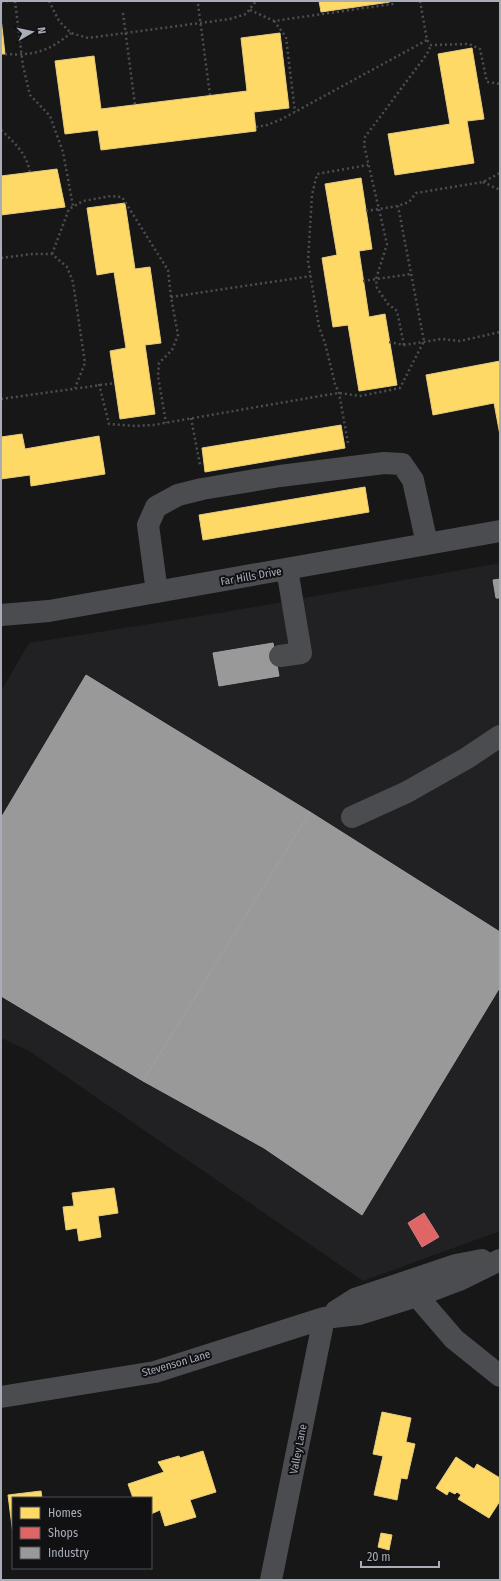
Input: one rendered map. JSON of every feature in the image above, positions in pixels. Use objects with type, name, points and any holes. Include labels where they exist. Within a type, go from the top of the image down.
[{"type":"street","points":[[157,592],[148,525],[156,507],[178,495],[202,489],[280,476],[384,463],[402,464],[413,480],[427,544]]},
{"type":"street","name":"Far Hills Drive","points":[[1,615],[49,611],[500,531]]},
{"type":"street","points":[[280,656],[301,653],[287,569]]},
{"type":"street","points":[[352,817],[407,792],[467,758],[500,736]]},
{"type":"street","name":"Stevenson Lane","points":[[1,1398],[155,1372],[324,1318],[359,1314],[417,1296],[459,1280],[500,1259]]},
{"type":"street","name":"Stevenson Lane","points":[[324,1318],[355,1300],[369,1294],[456,1265],[500,1259]]},
{"type":"street","points":[[417,1296],[454,1339],[500,1376]]},
{"type":"street","name":"Valley Lane","points":[[271,1580],[324,1318]]},
{"type":"path","points":[[1,2],[9,1]]},
{"type":"path","points":[[15,1],[21,55],[30,95],[50,116],[63,152],[73,206]]},
{"type":"path","points":[[49,1],[59,21],[71,33],[88,38],[230,19],[246,14],[256,1]]},
{"type":"path","points":[[250,10],[274,20],[392,4],[396,1]]},
{"type":"path","points":[[420,1],[427,40],[431,45]]},
{"type":"path","points":[[198,4],[210,95]]},
{"type":"path","points":[[123,14],[135,105]]},
{"type":"path","points":[[274,20],[286,37],[295,112]]},
{"type":"path","points":[[5,54],[21,55],[44,51],[60,42],[71,33]]},
{"type":"path","points":[[256,127],[282,120],[427,40]]},
{"type":"path","points":[[431,45],[469,44],[480,50],[487,82],[500,84]]},
{"type":"path","points":[[404,345],[397,311],[388,304],[377,288],[376,279],[386,244],[364,145],[365,137],[427,54],[431,45]]},
{"type":"path","points":[[1,130],[20,148],[29,164],[30,173]]},
{"type":"path","points":[[349,449],[339,393],[335,384],[326,343],[319,327],[308,261],[312,195],[317,174],[368,165]]},
{"type":"path","points":[[366,211],[398,206],[409,202],[416,192],[483,182],[500,173]]},
{"type":"path","points":[[483,182],[500,190]]},
{"type":"path","points":[[52,254],[69,209],[83,201],[111,196],[122,197],[168,270],[178,335],[172,350],[159,363],[158,376],[166,423]]},
{"type":"path","points":[[99,384],[109,424],[135,426],[166,423],[339,393],[360,396],[400,388],[424,341],[398,206]]},
{"type":"path","points":[[1,258],[32,254],[52,254],[67,267],[73,282],[85,363],[75,388]]},
{"type":"path","points":[[364,281],[411,274]]},
{"type":"path","points":[[171,296],[311,276]]},
{"type":"path","points":[[389,342],[404,345],[442,339],[460,341],[500,332]]},
{"type":"path","points":[[1,398],[115,383]]},
{"type":"path","points":[[192,418],[201,468]]},
{"type":"shaded area","points":[[500,563],[500,1231],[363,1281],[29,1051],[1,1038],[1,691],[29,643],[220,613]]},
{"type":"building: Homes","points":[[319,1],[390,1],[390,2],[321,12]]},
{"type":"building: Homes","points":[[1,18],[5,54],[1,54]]},
{"type":"building: Homes","points":[[280,33],[289,108],[254,112],[256,131],[101,150],[98,130],[65,134],[55,61],[94,56],[101,109],[247,91],[241,38]]},
{"type":"building: Homes","points":[[472,48],[484,119],[467,121],[474,163],[395,175],[388,134],[450,124],[438,54]]},
{"type":"building: Homes","points":[[57,169],[65,207],[1,215],[1,176]]},
{"type":"building: Homes","points":[[361,178],[372,249],[359,251],[369,317],[385,314],[397,385],[359,391],[348,325],[333,327],[322,258],[337,255],[325,184]]},
{"type":"building: Homes","points":[[125,203],[135,269],[150,267],[161,343],[145,345],[155,414],[120,419],[110,351],[126,348],[114,272],[97,275],[87,208]]},
{"type":"building: Homes","points":[[500,361],[500,435],[494,403],[433,415],[426,375]]},
{"type":"building: Homes","points":[[341,425],[345,448],[205,472],[202,448]]},
{"type":"building: Homes","points":[[22,434],[25,449],[99,436],[105,474],[31,486],[30,475],[1,479],[1,437]]},
{"type":"building: Homes","points":[[365,487],[369,512],[203,540],[199,515]]},
{"type":"building: Homes","points":[[114,1188],[118,1213],[98,1216],[101,1237],[79,1241],[77,1228],[66,1230],[63,1207],[74,1206],[72,1193]]},
{"type":"building: Homes","points":[[382,1412],[411,1418],[406,1442],[415,1444],[407,1479],[401,1478],[397,1500],[374,1495],[383,1456],[373,1454]]},
{"type":"building: Homes","points":[[203,1451],[216,1492],[190,1500],[196,1517],[165,1526],[160,1510],[152,1514],[152,1497],[133,1497],[128,1484],[164,1472],[158,1462],[179,1456],[180,1458]]},
{"type":"building: Homes","points":[[456,1457],[474,1469],[477,1464],[500,1478],[500,1501],[489,1518],[458,1499],[461,1495],[457,1492],[455,1494],[449,1491],[447,1495],[436,1488]]},
{"type":"building: Homes","points":[[41,1491],[42,1497],[12,1497],[12,1526],[8,1495]]},
{"type":"building: Homes","points":[[381,1533],[392,1535],[389,1550],[378,1547]]},
{"type":"building: Shops","points":[[424,1213],[439,1237],[422,1247],[408,1223]]},
{"type":"building: Industry","points":[[500,579],[500,598],[496,598],[493,580]]},
{"type":"building: Industry","points":[[273,643],[279,676],[219,686],[213,653]]},
{"type":"building: Industry","points":[[86,675],[310,812],[143,1081],[1,996],[1,818]]},
{"type":"building: Industry","points":[[310,812],[500,932],[500,987],[362,1215],[264,1148],[143,1081]]}]
